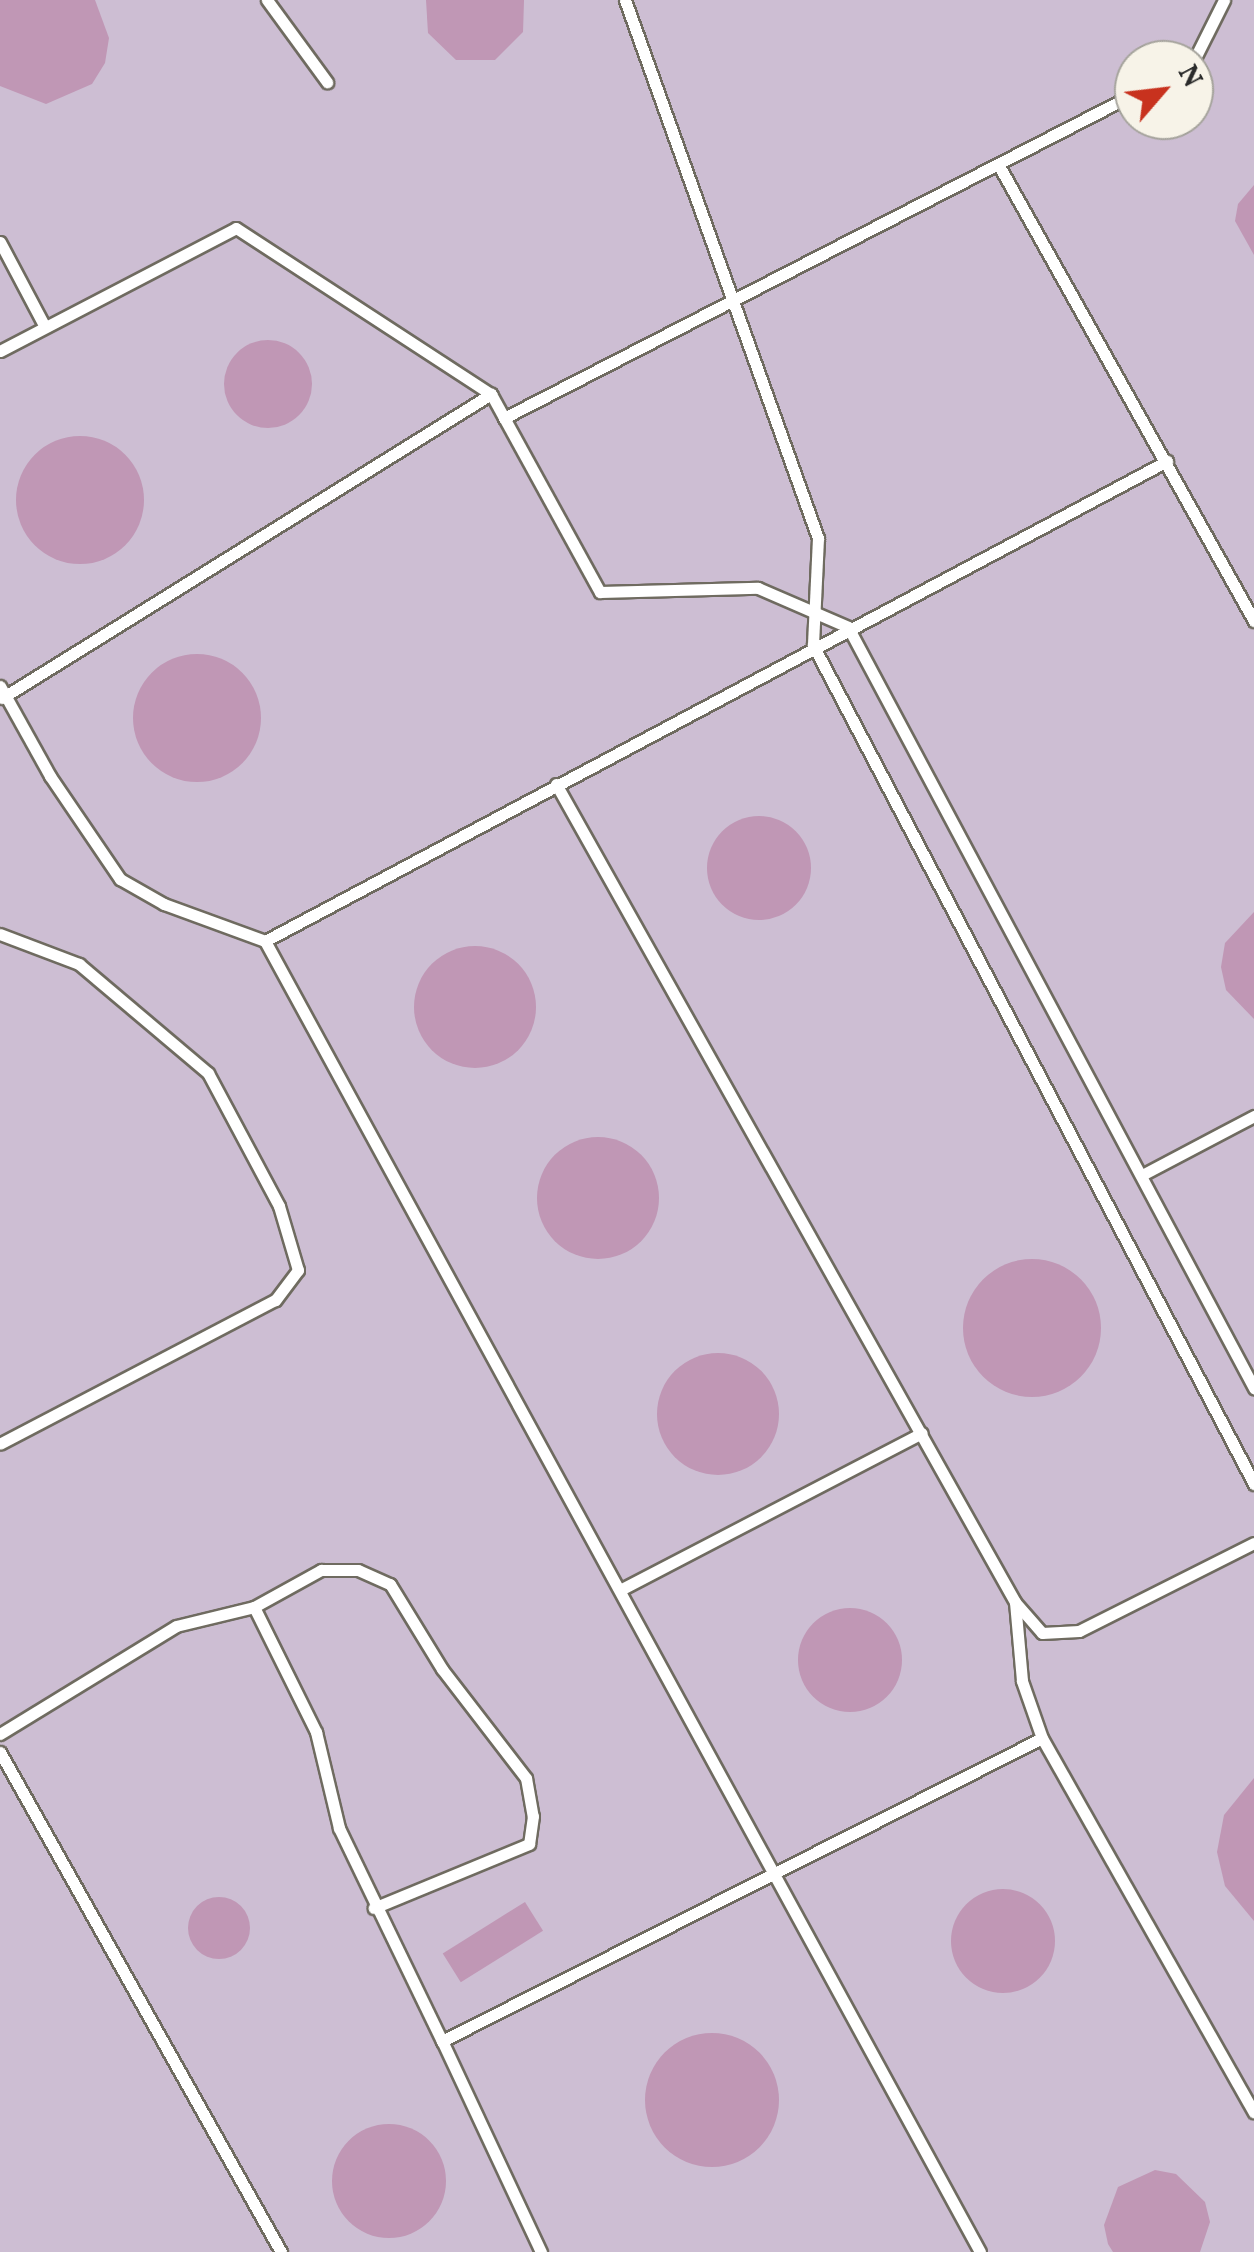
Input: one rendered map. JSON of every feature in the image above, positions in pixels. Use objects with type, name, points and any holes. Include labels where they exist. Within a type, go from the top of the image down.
[{"type":"lane","points":[[267,0],[328,82]]},
{"type":"lane","points":[[626,0],[818,538],[813,645],[1254,1484]]},
{"type":"lane","points":[[1204,40],[1224,0]]},
{"type":"lane","points":[[504,418],[1114,104]]},
{"type":"lane","points":[[998,164],[1254,620]]},
{"type":"lane","points":[[0,351],[236,228],[491,394],[600,592],[758,588],[848,627],[1254,1388]]},
{"type":"lane","points":[[0,242],[45,327]]},
{"type":"lane","points":[[491,394],[2,694],[120,879],[164,904],[265,942],[980,2252]]},
{"type":"lane","points":[[265,942],[813,645],[1167,461]]},
{"type":"lane","points":[[556,784],[1015,1602],[1042,1634],[1079,1631],[1254,1543]]},
{"type":"lane","points":[[0,934],[78,964],[208,1072],[279,1206],[298,1270],[275,1300],[0,1444]]},
{"type":"lane","points":[[1142,1175],[1254,1116]]},
{"type":"lane","points":[[620,1590],[922,1433]]},
{"type":"lane","points":[[0,1734],[176,1626],[254,1607],[320,1570],[358,1570],[390,1584],[442,1670],[526,1778],[533,1816],[529,1844],[374,1908]]},
{"type":"lane","points":[[1015,1602],[1022,1681],[1042,1738],[1254,2112]]},
{"type":"lane","points":[[254,1607],[316,1732],[339,1828],[374,1908],[541,2252]]},
{"type":"lane","points":[[442,2042],[1042,1738]]},
{"type":"lane","points":[[0,1752],[280,2252]]},
{"type":"shaded area","points":[[0,0],[1254,0],[1254,2252],[0,2252]]},
{"type":"building","points":[[0,0],[95,0],[109,38],[105,63],[92,84],[46,104],[0,86]]},
{"type":"building","points":[[426,0],[524,0],[523,32],[495,60],[456,60],[428,33]]},
{"type":"building","points":[[1254,185],[1254,255],[1235,221],[1238,204]]},
{"type":"building","points":[[268,340],[299,353],[312,384],[299,415],[268,428],[237,415],[224,384],[237,353]]},
{"type":"building","points":[[80,436],[105,441],[125,455],[139,475],[144,500],[139,525],[125,545],[105,559],[80,564],[55,559],[35,545],[21,525],[16,500],[21,475],[35,455],[55,441]]},
{"type":"building","points":[[197,654],[222,659],[242,673],[256,693],[261,718],[256,743],[242,763],[222,777],[197,782],[172,777],[152,763],[138,743],[133,718],[138,693],[152,673],[172,659]]},
{"type":"building","points":[[759,816],[779,820],[796,831],[807,848],[811,868],[807,888],[796,905],[779,916],[759,920],[739,916],[722,905],[711,888],[707,868],[711,848],[722,831],[739,820]]},
{"type":"building","points":[[1254,912],[1254,1019],[1226,990],[1221,967],[1225,943]]},
{"type":"building","points":[[475,946],[498,951],[518,964],[531,984],[536,1007],[531,1030],[518,1050],[498,1063],[475,1068],[452,1063],[432,1050],[419,1030],[414,1007],[419,984],[432,964],[452,951]]},
{"type":"building","points":[[598,1137],[621,1142],[641,1155],[654,1175],[659,1198],[654,1221],[641,1241],[621,1254],[598,1259],[575,1254],[555,1241],[542,1221],[537,1198],[542,1175],[555,1155],[575,1142]]},
{"type":"building","points":[[1032,1259],[1058,1264],[1081,1279],[1096,1302],[1101,1328],[1096,1354],[1081,1377],[1058,1392],[1032,1397],[1006,1392],[983,1377],[968,1354],[963,1328],[968,1302],[983,1279],[1006,1264]]},
{"type":"building","points":[[718,1353],[741,1358],[761,1371],[774,1391],[779,1414],[774,1437],[761,1457],[741,1470],[718,1475],[695,1470],[675,1457],[662,1437],[657,1414],[662,1391],[675,1371],[695,1358]]},
{"type":"building","points":[[850,1608],[870,1612],[887,1623],[898,1640],[902,1660],[898,1680],[887,1697],[870,1708],[850,1712],[830,1708],[813,1697],[802,1680],[798,1660],[802,1640],[813,1623],[830,1612]]},
{"type":"building","points":[[1254,1778],[1254,1921],[1225,1886],[1217,1852],[1224,1815]]},
{"type":"building","points":[[1003,1889],[1023,1893],[1040,1904],[1051,1921],[1055,1941],[1051,1961],[1040,1978],[1023,1989],[1003,1993],[983,1989],[966,1978],[955,1961],[951,1941],[955,1921],[966,1904],[983,1893]]},
{"type":"building","points":[[219,1897],[241,1906],[250,1928],[241,1950],[219,1959],[197,1950],[188,1928],[197,1906]]},
{"type":"building","points":[[525,1902],[543,1931],[461,1982],[443,1953]]},
{"type":"building","points":[[712,2033],[738,2038],[759,2053],[774,2074],[779,2100],[774,2126],[759,2147],[738,2162],[712,2167],[686,2162],[665,2147],[650,2126],[645,2100],[650,2074],[665,2053],[686,2038]]},
{"type":"building","points":[[389,2124],[411,2128],[430,2140],[442,2159],[446,2181],[442,2203],[430,2222],[411,2234],[389,2238],[367,2234],[348,2222],[336,2203],[332,2181],[336,2159],[348,2140],[367,2128]]},
{"type":"building","points":[[1155,2170],[1176,2174],[1205,2202],[1210,2222],[1200,2252],[1113,2252],[1108,2244],[1104,2225],[1118,2187]]}]
